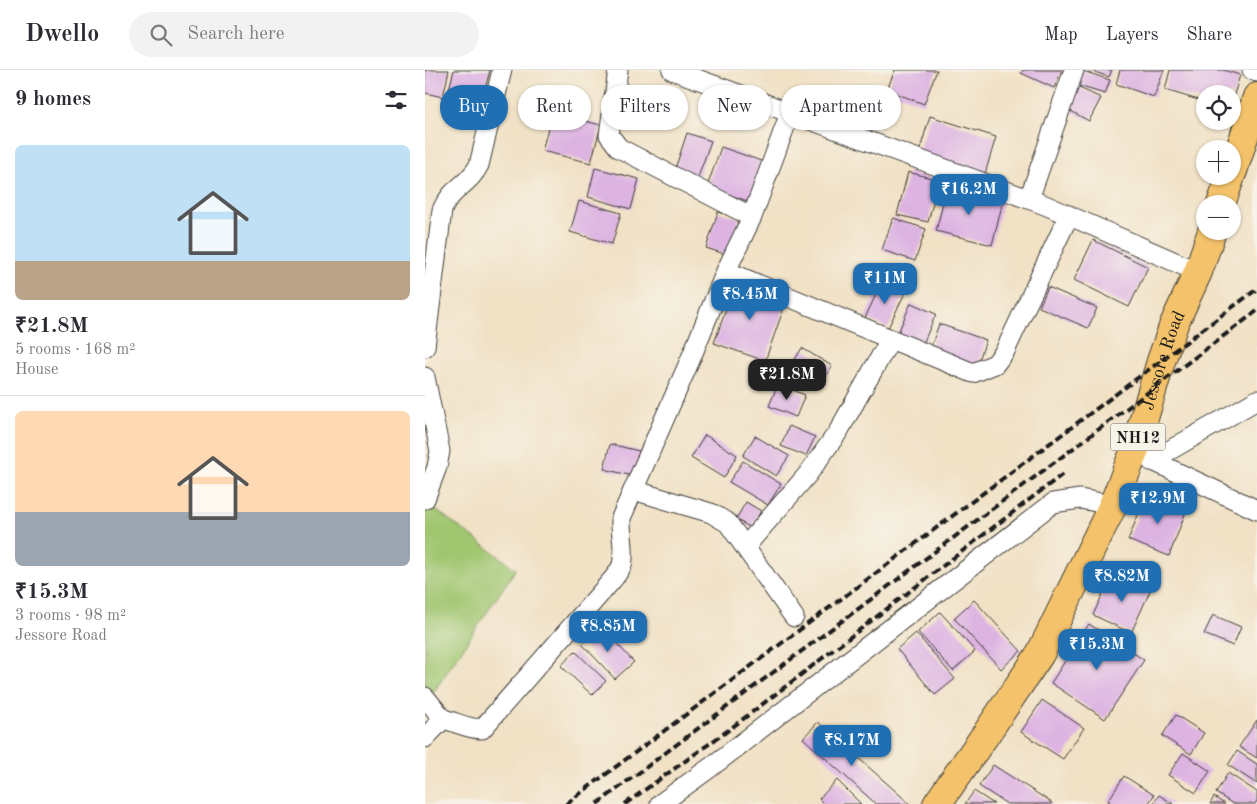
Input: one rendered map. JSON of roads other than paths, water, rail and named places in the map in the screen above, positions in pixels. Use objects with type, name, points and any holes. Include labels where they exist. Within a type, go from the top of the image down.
[{"type":"highway","points":[[1241,146],[1257,97]]},
{"type":"highway","name":"Jessore Road","points":[[937,804],[1040,654],[1113,505],[1142,457],[1161,360],[1174,324],[1198,272],[1209,240]]},
{"type":"street","points":[[425,346],[442,210],[447,200],[475,174],[479,165],[502,70]]},
{"type":"street","points":[[618,70],[609,135],[619,148],[752,217]]},
{"type":"street","points":[[672,70],[781,110]]},
{"type":"street","points":[[1029,199],[1074,70]]},
{"type":"street","points":[[1252,70],[1257,72]]},
{"type":"street","points":[[425,698],[443,719],[472,729],[482,729],[613,579],[622,566],[624,549],[620,531],[621,518],[752,217],[784,130]]},
{"type":"street","points":[[837,130],[1029,199],[1198,272]]},
{"type":"street","points":[[727,271],[973,373],[995,364],[1005,351],[1069,216]]},
{"type":"street","points":[[745,547],[809,474],[837,432],[890,340]]},
{"type":"street","points":[[425,378],[440,452],[437,467],[425,499]]},
{"type":"street","points":[[1142,457],[1257,400]]},
{"type":"street","points":[[1142,457],[1257,510]]},
{"type":"street","points":[[633,490],[711,513],[727,523],[794,617]]},
{"type":"street","points":[[660,804],[711,767],[1053,503],[1080,499],[1113,505]]},
{"type":"street","points":[[425,738],[443,719]]},
{"type":"railway","points":[[566,804],[1257,289]]},
{"type":"railway","points":[[597,804],[1257,311]]},
{"type":"railway","points":[[625,804],[730,729],[1063,474]]}]
